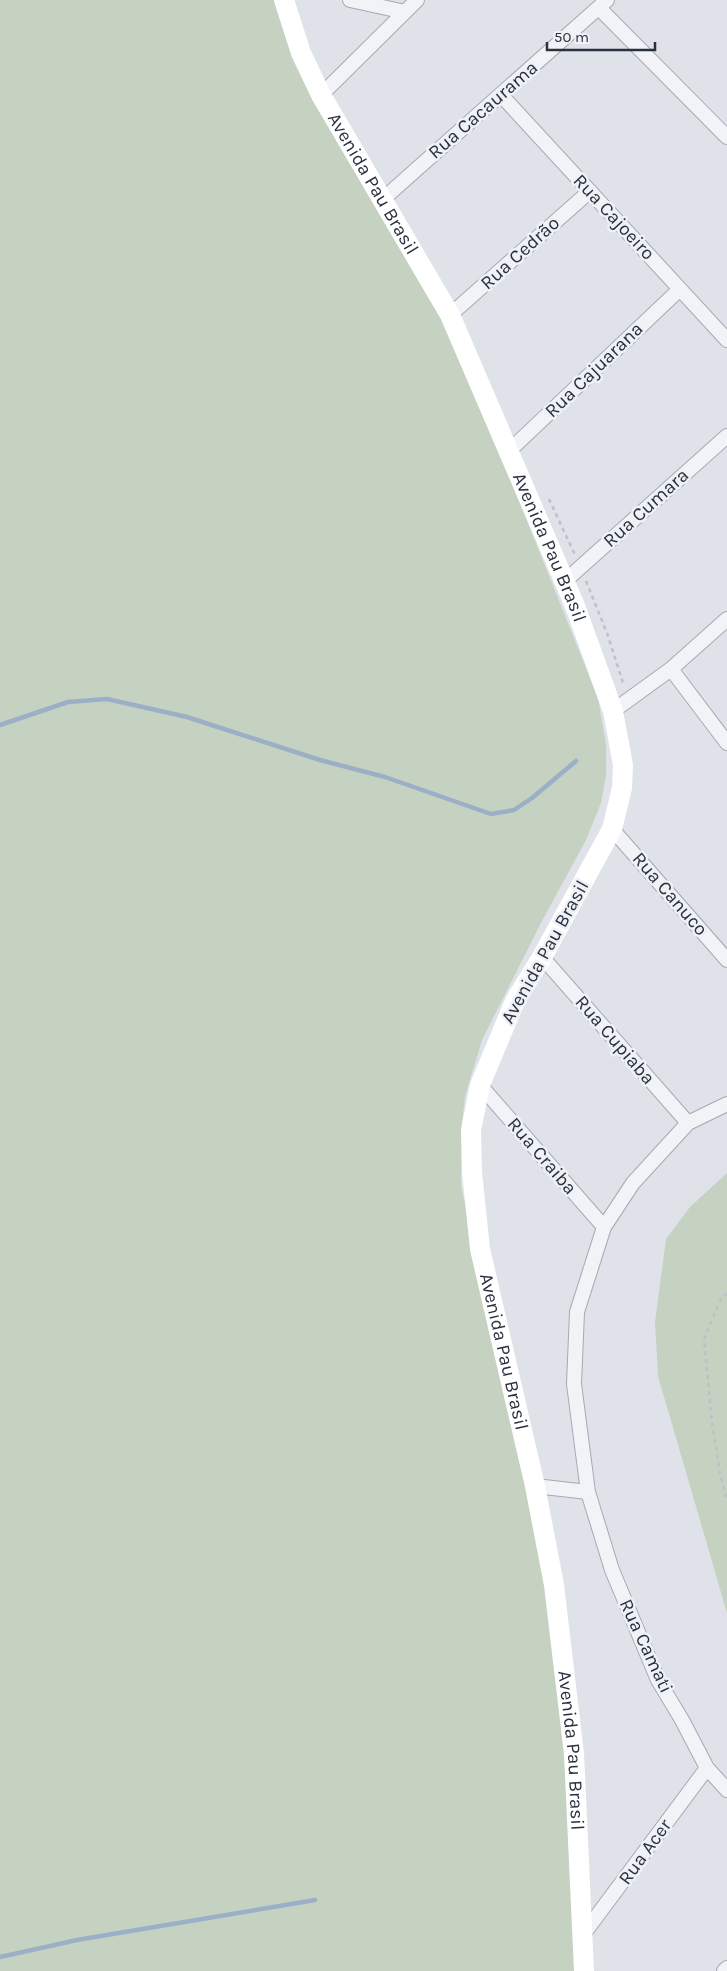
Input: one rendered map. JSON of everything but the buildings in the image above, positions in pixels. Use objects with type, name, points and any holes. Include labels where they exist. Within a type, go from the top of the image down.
[{"type":"main road","name":"Avenida Pau Brasil","points":[[284,0],[301,53],[321,95],[450,315],[565,581],[613,710],[623,765],[622,788],[612,828],[542,957],[515,1001],[480,1085],[471,1138],[472,1172],[480,1249],[536,1486],[554,1585],[574,1754],[584,1971]]},
{"type":"street","points":[[350,0],[405,12]]},
{"type":"street","points":[[321,95],[417,0]]},
{"type":"street","points":[[603,4],[727,136]]},
{"type":"street","name":"Rua Cacaurama","points":[[382,200],[603,4]]},
{"type":"street","name":"Rua Cajoeiro","points":[[501,95],[727,340]]},
{"type":"street","name":"Rua Cedrão","points":[[450,315],[590,191]]},
{"type":"street","name":"Rua Cajuarana","points":[[508,452],[680,288]]},
{"type":"street","name":"Rua Cumara","points":[[565,581],[727,436]]},
{"type":"street","points":[[613,710],[671,669],[727,619]]},
{"type":"street","points":[[671,669],[727,743]]},
{"type":"street","name":"Rua Canuco","points":[[612,828],[727,960]]},
{"type":"street","name":"Rua Cupiaba","points":[[542,957],[688,1123]]},
{"type":"street","name":"Rua Craiba","points":[[480,1085],[604,1227]]},
{"type":"street","points":[[688,1123],[727,1104]]},
{"type":"street","name":"Rua Camati","points":[[688,1123],[633,1183],[604,1227],[578,1312],[574,1384],[588,1492],[612,1570],[658,1680],[682,1720],[707,1768],[727,1790]]},
{"type":"street","points":[[536,1486],[588,1492]]},
{"type":"street","name":"Rua Acer","points":[[582,1936],[707,1768]]},
{"type":"street","points":[[724,1971],[727,1968]]},
{"type":"path","points":[[727,1293],[720,1301],[704,1339],[712,1422],[720,1474],[727,1499]]},
{"type":"green space","points":[[0,0],[278,0],[449,326],[598,698],[606,745],[606,775],[601,803],[586,840],[542,921],[482,1040],[465,1096],[462,1124],[461,1186],[529,1480],[562,1675],[576,1971],[0,1971]]},
{"type":"green space","points":[[727,1173],[727,1613],[658,1376],[655,1322],[666,1239],[690,1207]]},
{"type":"waterway","points":[[0,725],[68,702],[107,699],[187,717],[320,760],[385,777],[491,814],[514,810],[532,798],[576,761]]},
{"type":"waterway","points":[[0,1957],[77,1940],[315,1900]]}]
